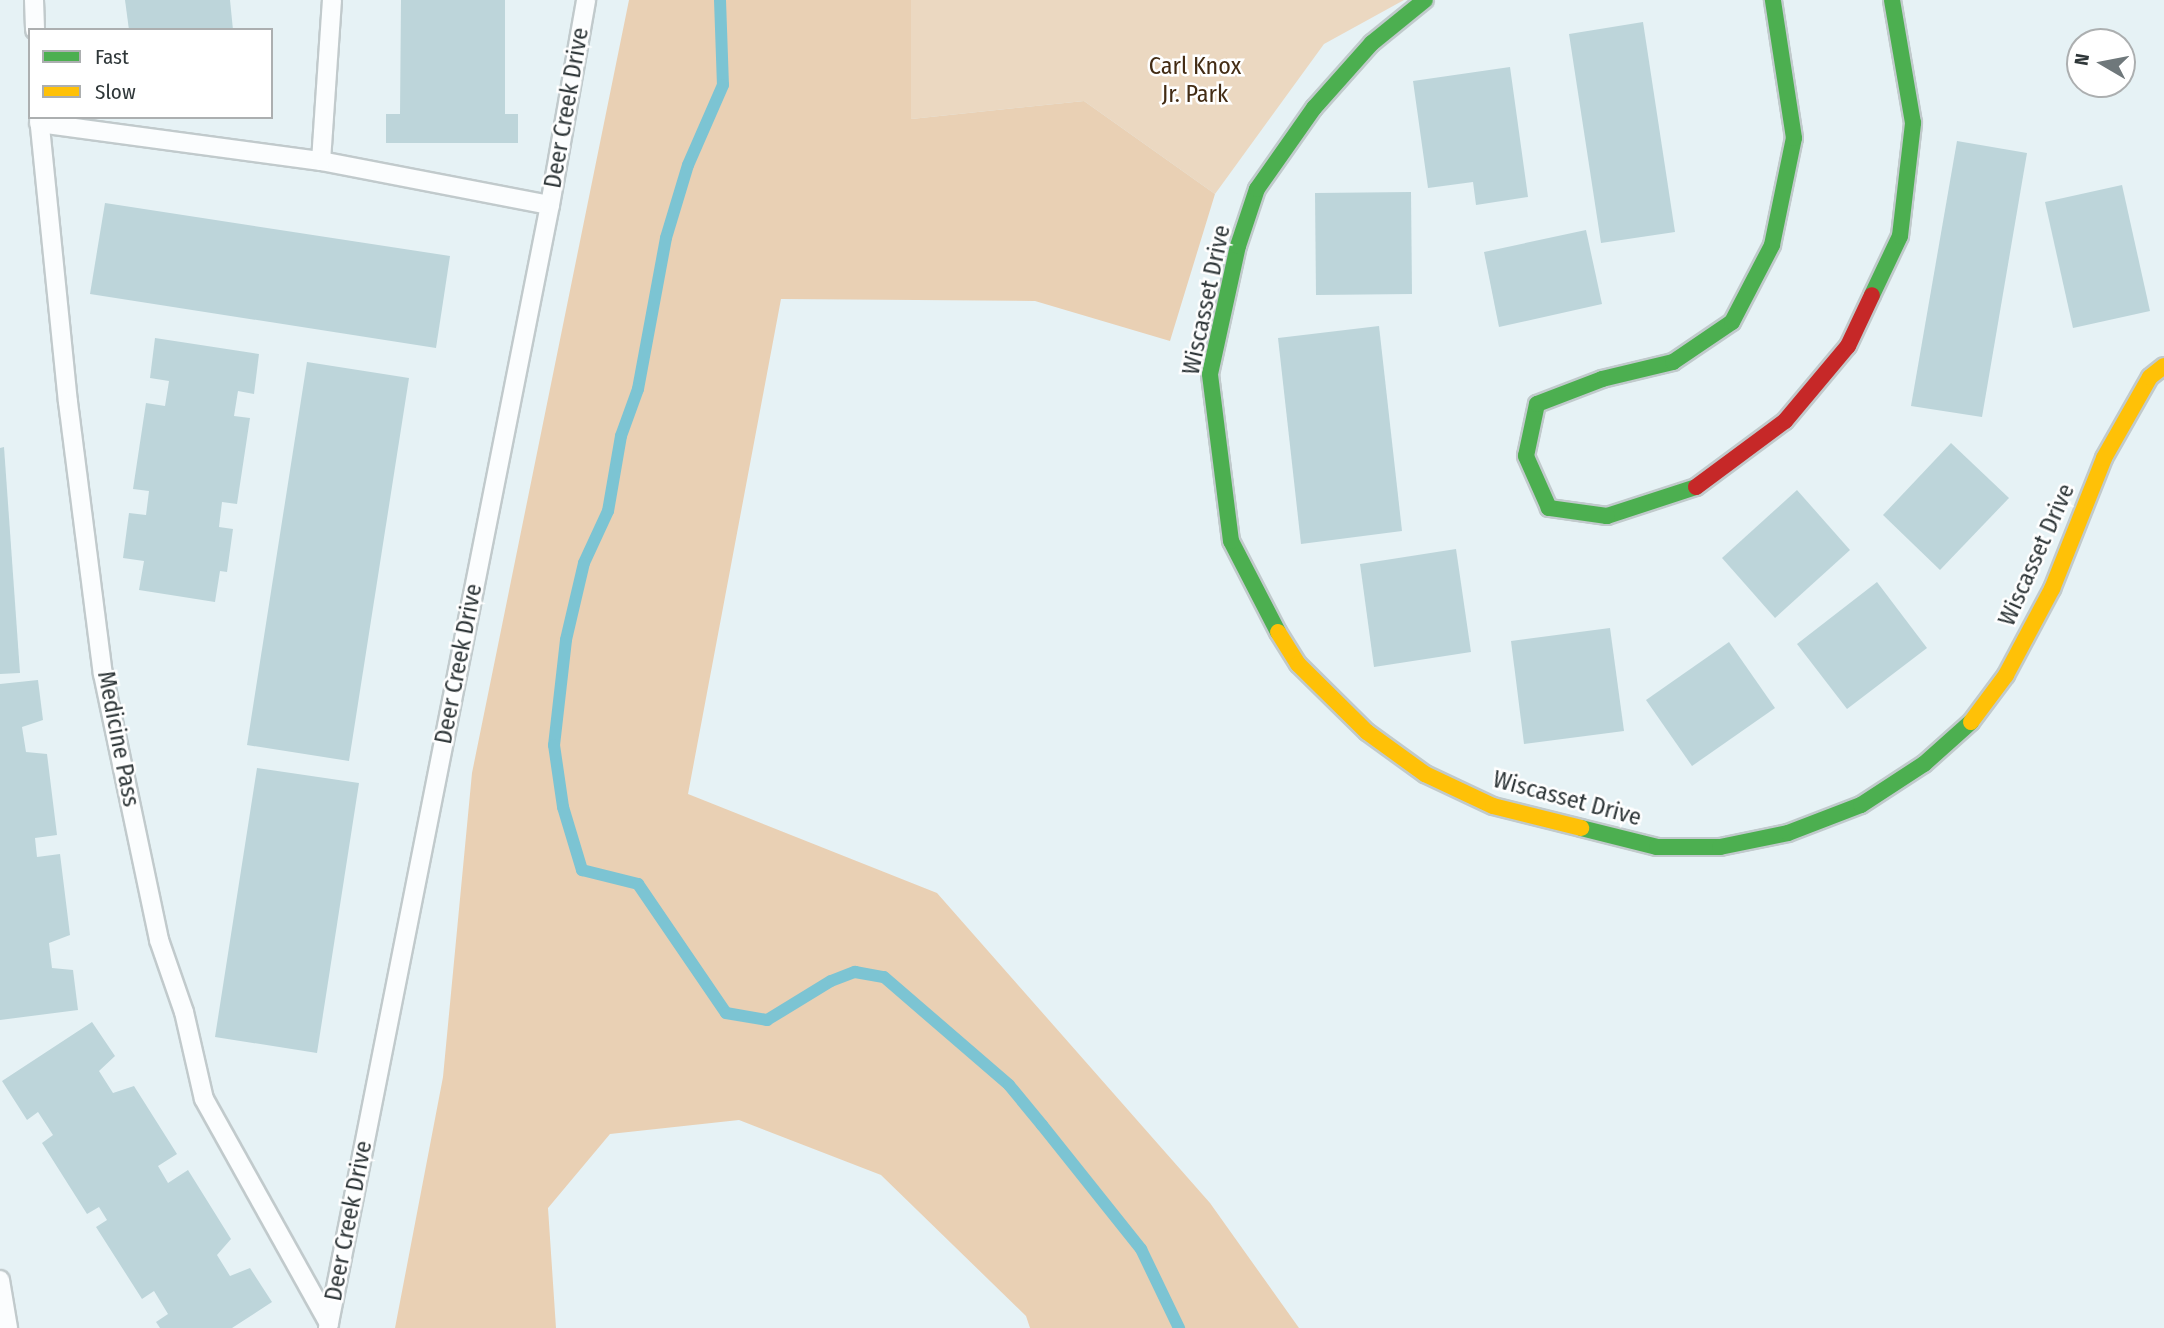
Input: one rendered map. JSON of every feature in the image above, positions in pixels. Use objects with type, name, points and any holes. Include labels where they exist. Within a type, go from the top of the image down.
[{"type":"street","name":"Wiscasset Drive","points":[[1425,0],[1372,43],[1322,99],[1257,189],[1238,246],[1210,374],[1231,541],[1260,602],[1298,663],[1367,732],[1424,774],[1493,806],[1657,847],[1720,848],[1788,833],[1861,805],[1924,764],[1968,726],[2006,675],[2052,589],[2104,458],[2150,377],[2164,366]]},
{"type":"street","points":[[1773,0],[1794,138],[1772,245],[1732,322],[1673,362],[1602,379],[1537,404],[1526,456],[1549,508],[1607,516],[1690,491],[1785,421],[1848,346],[1900,236],[1913,123],[1892,0]]},
{"type":"lane","points":[[34,0],[35,28]]},
{"type":"lane","points":[[321,161],[332,0]]},
{"type":"lane","name":"Deer Creek Drive","points":[[328,1326],[550,205],[586,0]]},
{"type":"lane","points":[[39,120],[321,161],[550,205]]},
{"type":"lane","name":"Medicine Pass","points":[[39,120],[103,674],[159,940],[184,1012],[204,1099],[328,1326]]},
{"type":"lane","points":[[0,1280],[8,1328]]},
{"type":"green space","name":"Carl Knox Jr. Park","points":[[911,0],[1404,0],[1324,44],[1215,194],[1084,101],[911,119]]},
{"type":"shaded area","points":[[629,0],[911,0],[911,119],[1084,101],[1215,194],[1170,341],[1035,301],[781,299],[688,794],[937,893],[1210,1203],[1299,1328],[1030,1328],[1026,1316],[881,1175],[739,1120],[610,1134],[548,1208],[556,1328],[395,1328],[443,1077],[472,773]]},
{"type":"building","points":[[125,0],[230,0],[233,28],[129,28]]},
{"type":"building","points":[[401,0],[505,0],[505,114],[518,114],[518,143],[386,143],[386,114],[400,114]]},
{"type":"building","points":[[1643,22],[1675,232],[1601,243],[1569,34]]},
{"type":"building","points":[[1510,67],[1528,197],[1476,205],[1473,182],[1428,188],[1413,81]]},
{"type":"building","points":[[1957,141],[2027,153],[1982,417],[1911,406]]},
{"type":"building","points":[[2122,185],[2150,311],[2073,328],[2045,202]]},
{"type":"building","points":[[1411,192],[1412,294],[1316,295],[1315,193]]},
{"type":"building","points":[[105,203],[450,256],[436,348],[90,294]]},
{"type":"building","points":[[1586,230],[1602,304],[1499,327],[1484,252]]},
{"type":"building","points":[[1379,326],[1402,531],[1301,544],[1278,338]]},
{"type":"building","points":[[155,338],[259,354],[254,394],[238,391],[234,416],[250,418],[237,504],[222,502],[219,527],[233,529],[227,572],[220,571],[215,602],[139,590],[144,561],[123,558],[129,513],[146,515],[149,491],[133,489],[146,403],[165,406],[169,381],[150,378]]},
{"type":"building","points":[[307,362],[409,378],[349,761],[247,745]]},
{"type":"building","points":[[1951,443],[2009,498],[1940,570],[1883,515]]},
{"type":"building","points":[[4,447],[20,673],[0,674],[0,448]]},
{"type":"building","points":[[1797,490],[1850,550],[1775,618],[1722,558]]},
{"type":"building","points":[[1456,549],[1471,652],[1374,667],[1360,564]]},
{"type":"building","points":[[1877,582],[1927,648],[1847,709],[1797,644]]},
{"type":"building","points":[[1610,628],[1624,731],[1524,744],[1511,641]]},
{"type":"building","points":[[1729,642],[1775,708],[1692,766],[1646,700]]},
{"type":"building","points":[[38,680],[43,720],[22,727],[26,752],[47,754],[57,835],[35,838],[37,857],[60,854],[70,935],[49,943],[52,968],[73,970],[78,1010],[0,1020],[0,684]]},
{"type":"building","points":[[257,768],[359,783],[317,1053],[215,1037]]},
{"type":"building","points":[[92,1022],[115,1056],[99,1071],[113,1093],[134,1086],[177,1154],[158,1166],[168,1183],[188,1170],[231,1239],[217,1255],[230,1276],[250,1268],[272,1302],[232,1328],[160,1328],[156,1322],[168,1314],[154,1291],[142,1299],[96,1227],[107,1220],[99,1207],[87,1214],[42,1143],[53,1135],[38,1112],[27,1120],[2,1081]]},
{"type":"waterway","points":[[720,0],[723,85],[688,165],[666,238],[638,389],[621,436],[608,511],[584,563],[566,640],[554,745],[563,807],[582,870],[638,884],[726,1013],[767,1020],[831,981],[855,972],[884,977],[1009,1085],[1141,1249],[1179,1328]]},
{"type":"traffic: fast","points":[[1278,632],[1231,541],[1210,374],[1238,246],[1257,189],[1314,108],[1372,43],[1425,0]]},
{"type":"traffic: fast","points":[[1696,487],[1607,516],[1549,508],[1526,456],[1537,404],[1602,379],[1673,362],[1732,322],[1772,245],[1794,138],[1773,0]]},
{"type":"traffic: fast","points":[[1872,295],[1900,236],[1913,123],[1892,0]]},
{"type":"traffic: fast","points":[[1581,828],[1657,847],[1720,847],[1788,833],[1861,805],[1924,764],[1971,722]]},
{"type":"traffic: slow","points":[[1971,722],[2006,675],[2052,589],[2104,458],[2150,377],[2164,366]]},
{"type":"traffic: slow","points":[[1278,632],[1298,664],[1367,732],[1425,774],[1493,806],[1581,828]]},
{"type":"traffic: jam","points":[[1696,487],[1785,421],[1848,346],[1872,295]]}]
